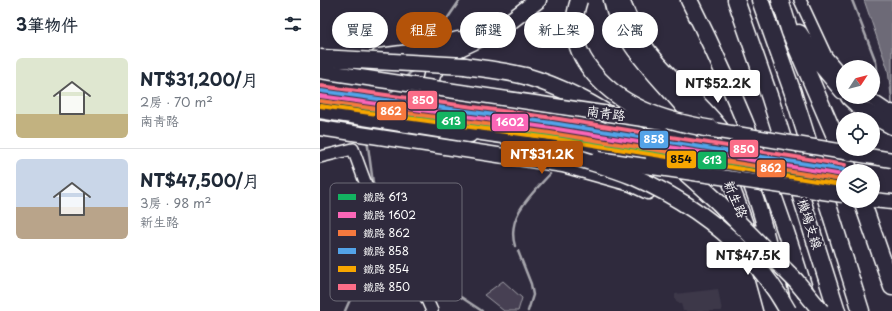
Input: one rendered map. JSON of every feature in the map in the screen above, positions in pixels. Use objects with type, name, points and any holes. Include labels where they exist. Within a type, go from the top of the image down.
[{"type":"highway","points":[[342,60],[417,52],[442,46],[485,27],[526,0]]},
{"type":"highway","points":[[538,0],[500,29],[447,54],[442,58],[432,75],[428,103],[438,115],[462,129],[683,163],[699,173]]},
{"type":"highway","points":[[579,0],[573,25],[574,37],[583,60],[600,83],[621,99],[648,113],[671,120],[712,129]]},
{"type":"highway","name":"機場支線","points":[[736,0],[773,106],[837,311]]},
{"type":"highway","name":"機場支線","points":[[760,0],[793,93],[861,311]]},
{"type":"highway","points":[[780,0],[805,42],[836,82]]},
{"type":"highway","points":[[780,0],[790,32],[847,164]]},
{"type":"highway","points":[[691,4],[744,120],[795,258],[811,311]]},
{"type":"highway","points":[[320,58],[465,66],[524,76],[585,99],[639,135],[681,168],[719,203],[796,281],[822,311]]},
{"type":"highway","points":[[857,104],[864,110],[892,116]]},
{"type":"highway","points":[[566,154],[632,176],[687,205],[712,222],[734,241],[767,278],[786,311]]},
{"type":"highway","points":[[864,208],[892,287]]},
{"type":"main road","name":"新生路","points":[[611,0],[614,13],[624,34],[700,127],[719,160],[750,234],[771,311]]},
{"type":"main road","name":"新生路","points":[[622,0],[630,20],[652,56],[713,117],[736,151],[747,174],[766,231],[786,311]]},
{"type":"main road","name":"南青路","points":[[320,71],[712,129],[892,160]]},
{"type":"main road","points":[[320,111],[489,138],[566,154],[836,194]]},
{"type":"main road","points":[[320,128],[564,165],[631,184],[660,198],[718,234],[732,237],[766,231]]},
{"type":"main road","points":[[880,201],[892,202]]},
{"type":"street","points":[[800,0],[826,56],[836,68]]},
{"type":"street","points":[[877,104],[892,116]]},
{"type":"street","points":[[320,157],[353,149],[365,183]]},
{"type":"street","points":[[428,301],[432,311]]},
{"type":"shaded area","points":[[864,0],[892,0],[892,104],[888,70]]},
{"type":"shaded area","points":[[503,281],[522,298],[518,311],[504,311],[484,295]]},
{"type":"shaded area","points":[[718,289],[722,311],[683,311],[681,304],[675,300],[675,294]]},
{"type":"waterway","points":[[452,12],[460,0]]},
{"type":"waterway","points":[[852,0],[875,60]]},
{"type":"waterway","points":[[404,79],[414,69]]},
{"type":"waterway","points":[[376,114],[384,99],[395,88]]},
{"type":"waterway","points":[[367,139],[373,183]]},
{"type":"waterway","points":[[515,246],[513,235],[517,216],[528,198],[550,174]]},
{"type":"waterway","points":[[518,251],[531,284],[533,295],[528,311]]},
{"type":"waterway","points":[[462,298],[482,311]]},
{"type":"waterway","points":[[345,311],[349,301]]},
{"type":"rail line","name":"850","points":[[321,86],[553,118],[839,164]]},
{"type":"rail line","name":"858","points":[[321,91],[552,123],[836,169]]},
{"type":"rail line","name":"1602","points":[[320,96],[551,128],[836,174]]},
{"type":"rail line","name":"613","points":[[320,101],[836,179]]},
{"type":"rail line","name":"862","points":[[320,101],[550,133],[836,179]]},
{"type":"rail line","name":"854","points":[[320,106],[550,138],[836,184]]}]
